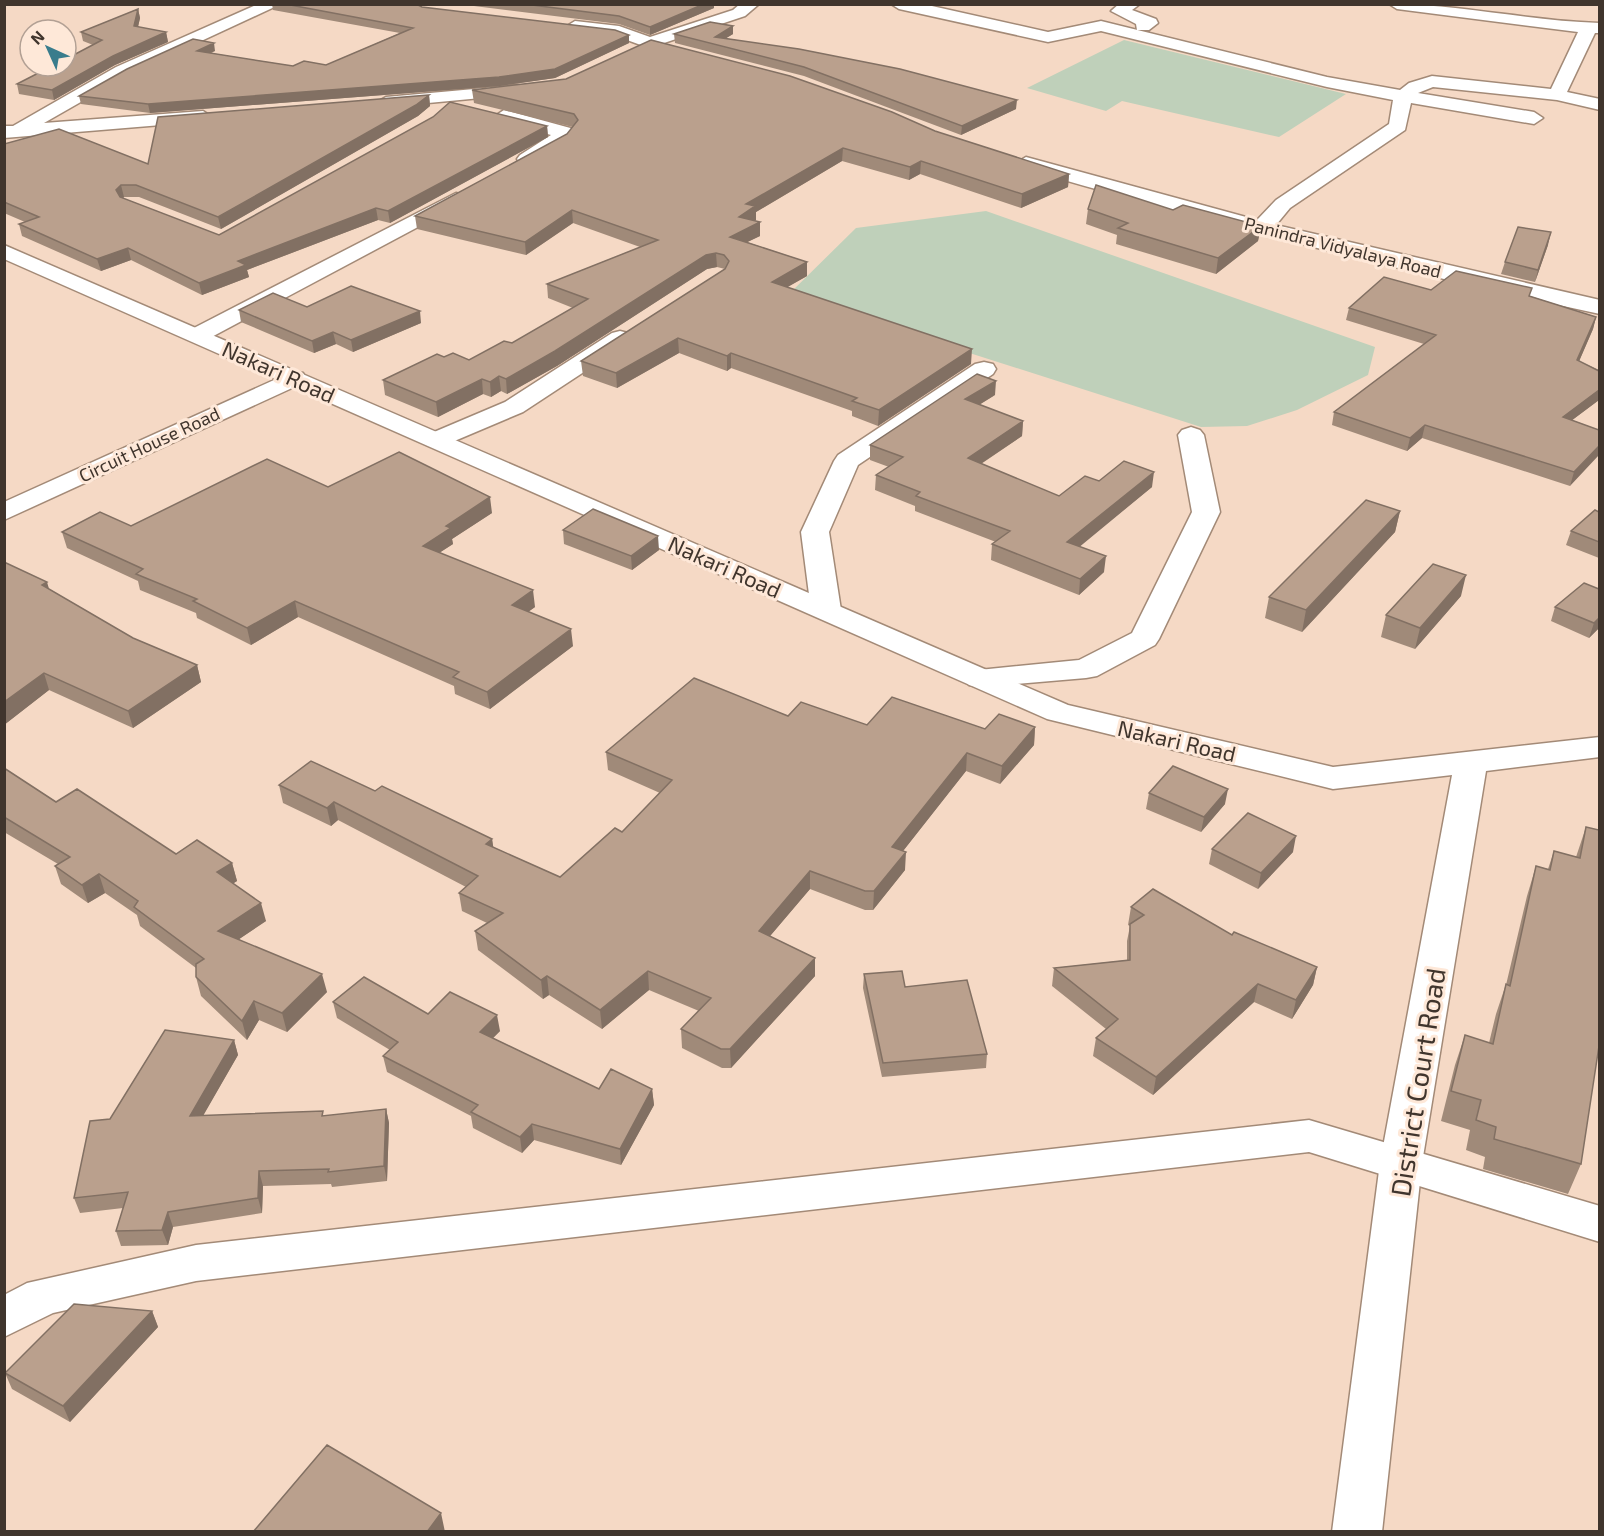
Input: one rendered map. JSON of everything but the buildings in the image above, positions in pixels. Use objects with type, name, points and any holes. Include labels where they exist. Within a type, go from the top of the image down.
[{"type":"street","points":[[10,132],[122,71],[273,4]]},
{"type":"street","points":[[621,56],[649,43],[739,13],[751,4]]},
{"type":"street","points":[[899,4],[1048,37],[1101,27],[1327,82],[1534,118]]},
{"type":"street","points":[[1128,33],[1150,23],[1119,10],[1132,4]]},
{"type":"street","points":[[1397,4],[1594,29],[1557,95]]},
{"type":"street","points":[[555,24],[619,31],[649,43],[680,51]]},
{"type":"street","points":[[1263,227],[1283,204],[1398,126],[1403,96],[1415,87],[1432,81],[1557,95],[1599,105]]},
{"type":"street","points":[[366,104],[438,104],[536,88]]},
{"type":"street","points":[[438,104],[524,121],[567,133],[560,141],[511,168]]},
{"type":"street","points":[[10,132],[217,116]]},
{"type":"street","name":"Panindra Vidyalaya Road","points":[[1009,159],[1130,194],[1599,307]]},
{"type":"street","points":[[198,335],[471,191]]},
{"type":"street","name":"Nakari Road","points":[[4,251],[1058,712],[1334,778],[1471,762]]},
{"type":"street","points":[[436,440],[514,406],[639,326]]},
{"type":"street","points":[[826,610],[815,532],[847,461],[984,369]]},
{"type":"street","name":"Circuit House Road","points":[[4,512],[294,378]]},
{"type":"street","points":[[980,678],[1086,669],[1144,639],[1206,512],[1191,435]]},
{"type":"street","points":[[1471,762],[1599,747]]},
{"type":"street","name":"District Court Road","points":[[1357,1532],[1401,1163],[1471,762]]},
{"type":"street","points":[[4,1318],[43,1296],[196,1263],[1309,1136],[1599,1224]]},
{"type":"green space","points":[[1124,40],[1346,94],[1279,137],[1122,101],[1106,111],[1027,88]]},
{"type":"green space","points":[[986,211],[1375,347],[1368,375],[1297,410],[1247,426],[1201,427],[788,295],[856,228]]}]
